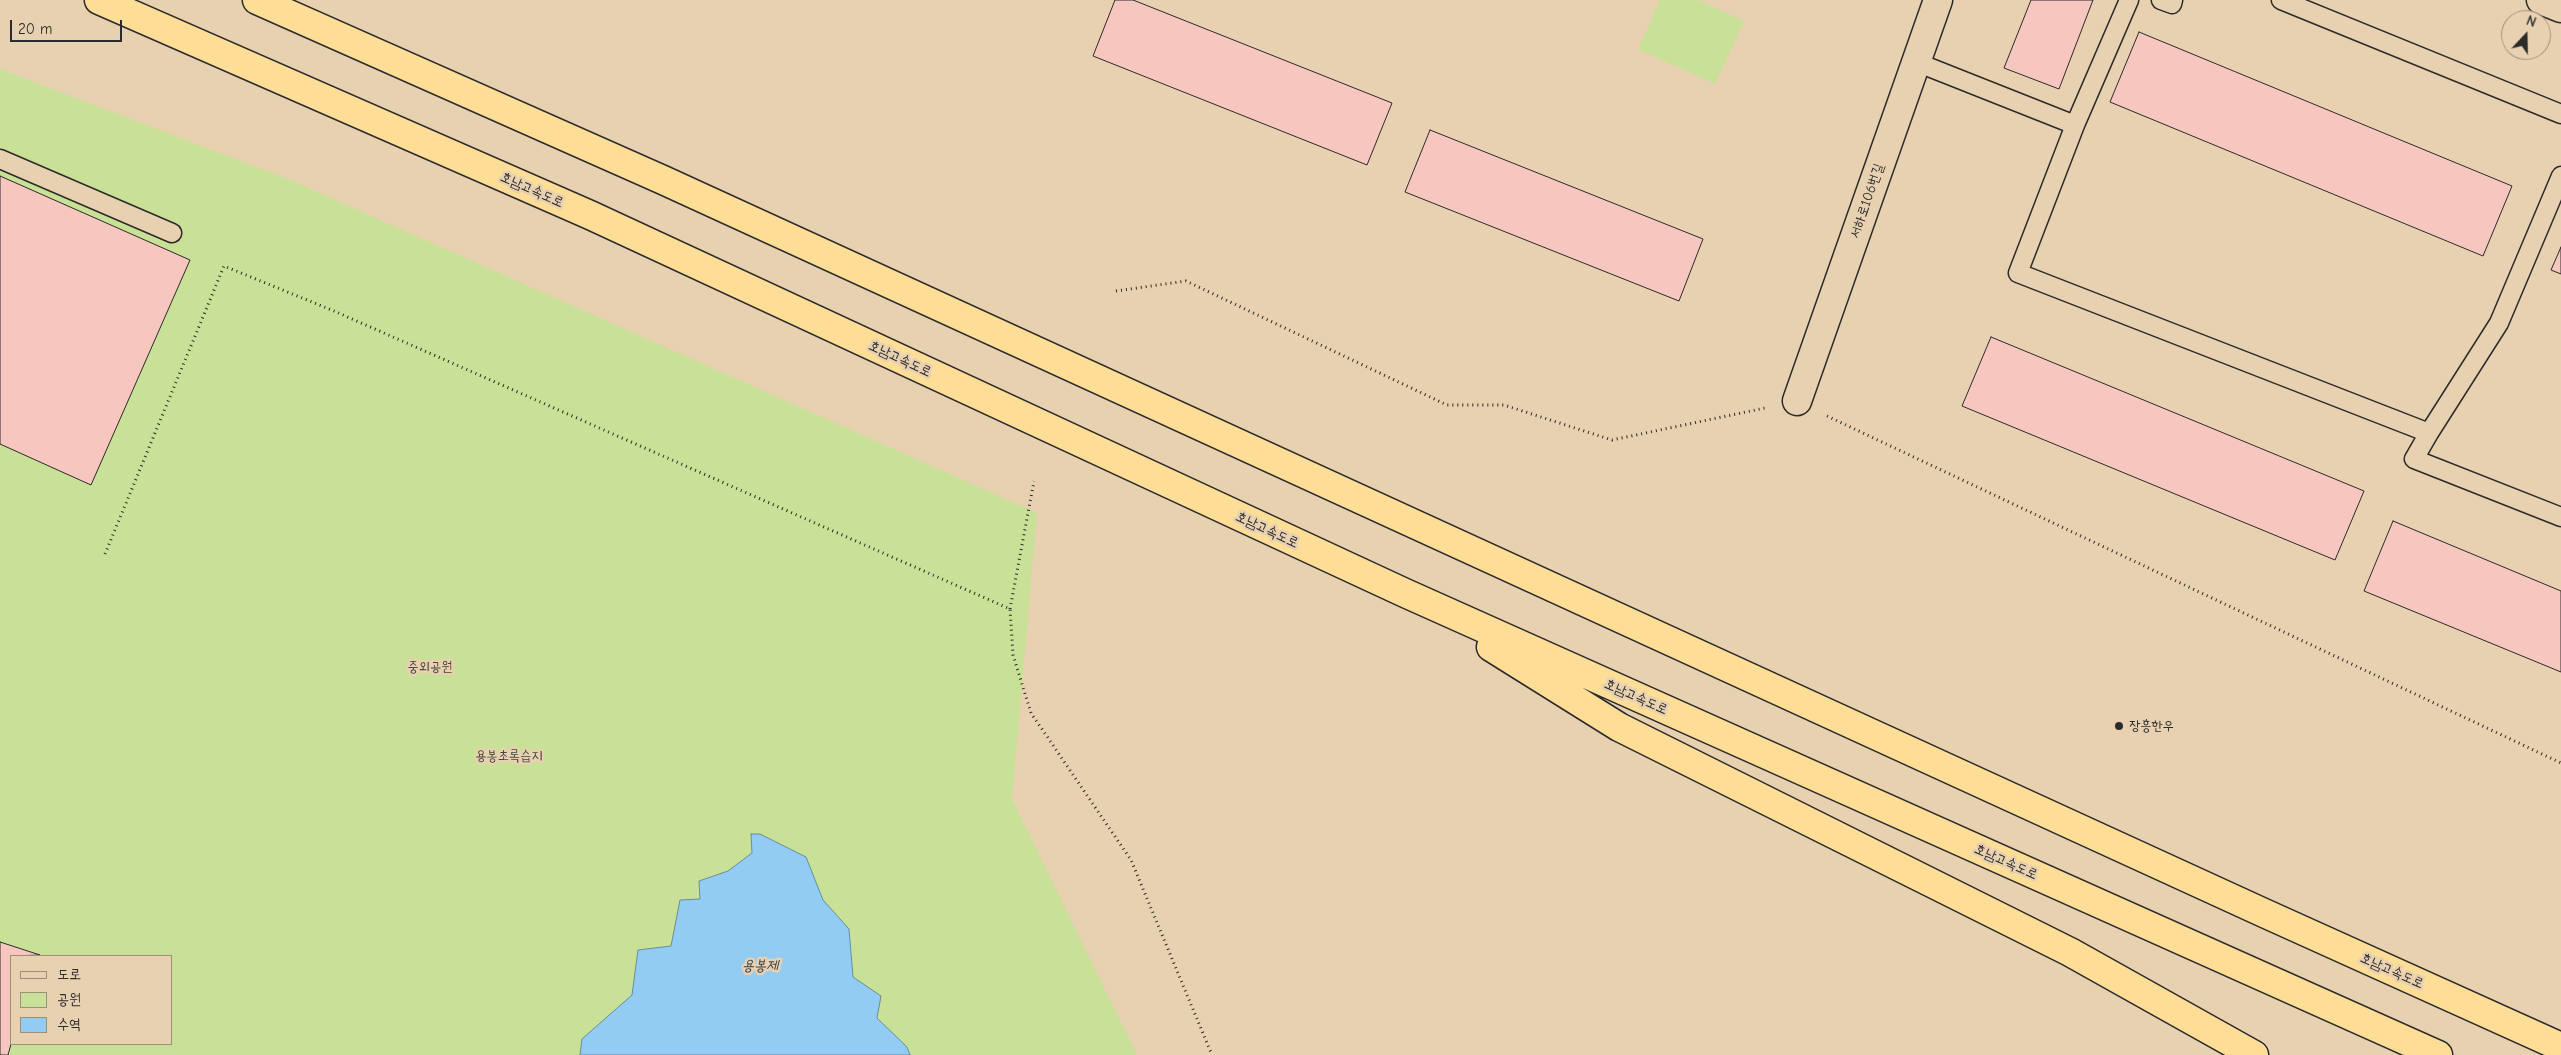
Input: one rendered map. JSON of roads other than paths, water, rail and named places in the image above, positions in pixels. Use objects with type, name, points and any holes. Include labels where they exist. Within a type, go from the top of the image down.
[{"type":"highway","name":"호남고속도로","points":[[99,0],[599,219],[1405,593],[2438,1055]]},
{"type":"highway","name":"호남고속도로","points":[[257,0],[672,184],[2245,905],[2561,1046]]},
{"type":"highway","points":[[1405,593],[1619,727],[2070,952],[2254,1055]]},
{"type":"street","name":"서하로106번길","points":[[1796,401],[1938,0]]},
{"type":"street","points":[[2541,0],[2561,8]]},
{"type":"lane","points":[[2129,0],[2075,124],[2018,273],[2429,433]]},
{"type":"lane","points":[[2161,0],[2172,4],[2173,0]]},
{"type":"lane","points":[[2281,0],[2561,114]]},
{"type":"lane","points":[[1916,62],[2075,124]]},
{"type":"lane","points":[[0,160],[172,234]]},
{"type":"lane","points":[[2561,176],[2499,323],[2414,459],[2561,517]]},
{"type":"water","name":"용봉제","points":[[751,834],[760,834],[806,857],[823,900],[849,929],[853,977],[881,996],[877,1018],[907,1047],[910,1055],[580,1055],[582,1039],[632,995],[638,950],[671,946],[680,900],[700,899],[699,881],[728,871],[752,853]]},
{"type":"place","name":"장흥한우","points":[[2119,726]]},
{"type":"park label","name":"중외공원","points":[[430,667]]},
{"type":"park label","name":"용봉초록습지","points":[[509,756]]}]
